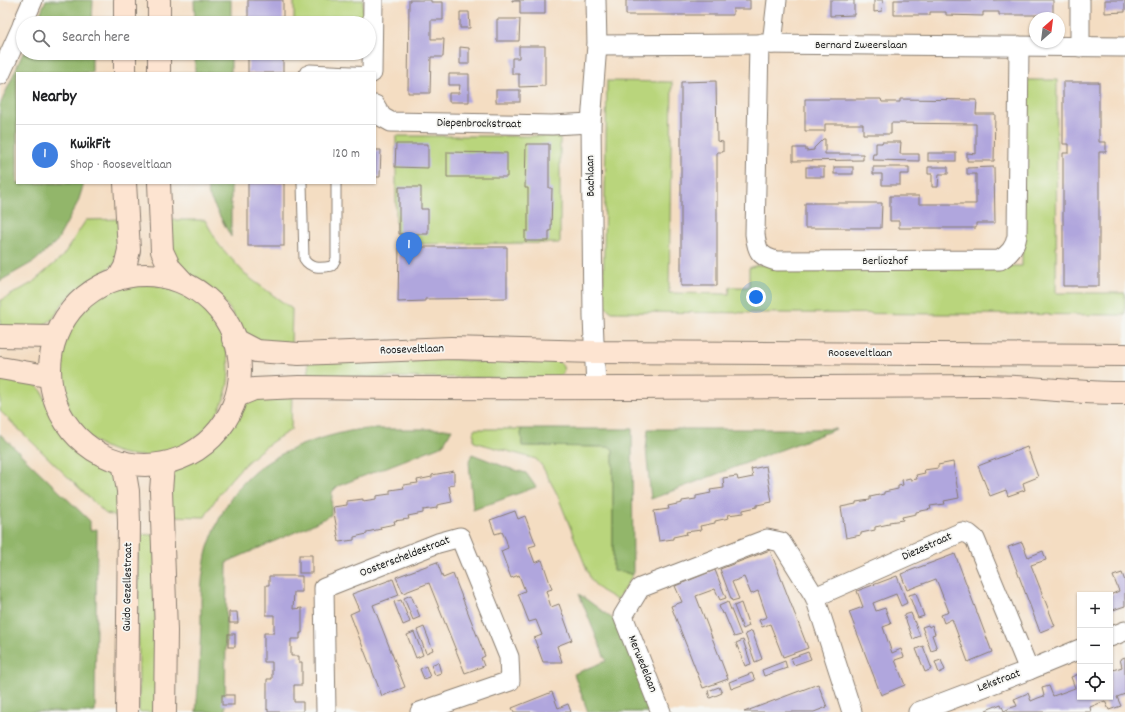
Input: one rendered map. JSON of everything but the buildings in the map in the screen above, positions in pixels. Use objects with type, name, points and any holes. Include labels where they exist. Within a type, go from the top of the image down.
[{"type":"main road","points":[[125,0],[125,16]]},
{"type":"main road","points":[[159,0],[159,16]]},
{"type":"main road","points":[[125,60],[125,72]]},
{"type":"main road","points":[[159,60],[159,72]]},
{"type":"main road","points":[[118,279],[125,267],[128,250],[125,184]]},
{"type":"main road","points":[[159,184],[162,251],[170,268],[183,282]]},
{"type":"main road","points":[[144,274],[160,274],[183,282],[202,294],[219,310],[233,339],[239,360],[237,396],[229,415],[212,437],[191,454],[163,465],[151,467],[108,458],[88,445],[69,427],[56,401],[47,376],[50,348],[54,337],[75,306],[97,287],[118,279],[144,274]]},
{"type":"main road","points":[[0,336],[54,337]]},
{"type":"main road","name":"Rooseveltlaan","points":[[233,339],[256,351],[299,354],[451,348],[595,352],[1125,355]]},
{"type":"main road","points":[[0,368],[47,376]]},
{"type":"main road","points":[[237,396],[254,389],[299,387],[596,388],[1008,386],[1102,393],[1125,393]]},
{"type":"main road","name":"Guido Gezellestraat","points":[[123,462],[129,507],[127,712]]},
{"type":"main road","points":[[163,465],[161,491],[166,632],[165,712]]},
{"type":"street","points":[[26,16],[33,0]]},
{"type":"street","points":[[373,0],[373,16]]},
{"type":"street","name":"Bachlaan","points":[[595,352],[593,317],[591,123],[596,45],[596,0]]},
{"type":"street","points":[[765,44],[777,0]]},
{"type":"street","points":[[1080,0],[1080,47]]},
{"type":"street","points":[[0,76],[16,39]]},
{"type":"street","name":"Bernard Zweerslaan","points":[[596,45],[765,44],[1125,47]]},
{"type":"street","name":"Berliozhof","points":[[765,44],[755,234],[757,247],[764,257],[776,261],[1000,260],[1010,253],[1016,244],[1017,236],[1019,46]]},
{"type":"street","points":[[372,60],[372,72]]},
{"type":"street","name":"Diepenbrockstraat","points":[[376,107],[382,117],[391,122],[552,125],[591,123]]},
{"type":"street","points":[[595,352],[596,388]]},
{"type":"street","name":"Diezestraat","points":[[815,597],[962,532],[969,534],[974,538],[1029,670]]},
{"type":"street","name":"Oosterscheldestraat","points":[[326,712],[324,588],[438,543],[460,537],[509,657],[510,681],[420,712]]},
{"type":"street","name":"Merwedelaan","points":[[661,712],[623,616],[640,588],[767,539],[782,542],[815,597]]},
{"type":"street","points":[[815,597],[852,712]]},
{"type":"street","points":[[1113,636],[1125,631]]},
{"type":"street","name":"Lekstraat","points":[[918,712],[1077,650]]},
{"type":"lane","points":[[305,72],[310,69],[336,72],[372,72]]},
{"type":"lane","points":[[302,184],[304,259],[307,264],[314,267],[325,268],[332,266],[336,259],[336,184]]},
{"type":"green space","points":[[46,0],[93,0],[92,16],[39,16]]},
{"type":"green space","points":[[194,0],[231,0],[231,16],[195,16]]},
{"type":"green space","points":[[294,0],[363,0],[363,16],[294,16]]},
{"type":"green space","points":[[20,60],[92,60],[92,72],[16,72],[16,184],[84,184],[78,202],[57,241],[35,261],[0,281],[0,105]]},
{"type":"green space","points":[[195,60],[231,60],[231,72],[195,72]]},
{"type":"green space","points":[[1023,80],[1057,80],[1056,293],[1125,293],[1125,315],[612,312],[603,305],[607,81],[672,82],[669,293],[729,294],[730,287],[749,287],[749,268],[757,265],[1022,266]]},
{"type":"green space","points":[[396,136],[560,136],[560,243],[396,244]]},
{"type":"green space","points":[[206,184],[231,184],[231,237],[209,196]]},
{"type":"green space","points":[[123,219],[120,253],[115,264],[76,290],[63,303],[53,319],[39,328],[0,329],[0,301],[32,283],[62,257],[86,220]]},
{"type":"green space","points":[[167,220],[205,220],[219,245],[247,276],[292,309],[291,347],[248,339],[229,308],[221,299],[201,282],[192,277],[172,258]]},
{"type":"green space","points":[[135,284],[151,284],[176,290],[184,294],[198,303],[210,315],[223,337],[229,362],[229,378],[223,403],[210,425],[198,437],[176,450],[151,456],[135,456],[110,450],[102,446],[88,437],[76,425],[63,403],[57,378],[57,362],[63,337],[67,329],[76,315],[88,303],[110,290]]},
{"type":"green space","points":[[430,356],[476,362],[557,361],[564,369],[561,376],[558,378],[309,377],[308,361]]},
{"type":"green space","points":[[0,375],[35,384],[42,391],[47,405],[56,422],[71,442],[88,456],[110,470],[119,483],[120,517],[106,514],[0,411]]},
{"type":"green space","points":[[292,392],[291,430],[265,447],[231,479],[205,517],[166,516],[170,477],[178,468],[206,452],[223,436],[240,410],[248,401]]},
{"type":"green space","points":[[361,429],[452,429],[443,445],[338,486],[332,492],[331,515],[227,562],[225,712],[196,712],[200,656],[201,589],[204,566],[211,540],[229,501],[255,471],[267,462],[293,448],[322,438],[350,431]]},
{"type":"green space","points":[[474,429],[521,429],[522,446],[610,447],[613,449],[613,571],[633,575],[617,600],[600,590],[591,580],[557,494],[542,466],[536,459],[474,442]]},
{"type":"green space","points":[[521,429],[632,429],[633,575],[613,571],[613,449],[610,447],[522,446]]},
{"type":"green space","points":[[648,429],[836,429],[651,499],[646,449]]},
{"type":"green space","points":[[0,434],[90,521],[90,530],[97,529],[95,712],[0,712]]},
{"type":"green space","points":[[472,454],[508,468],[526,473],[536,487],[473,510],[469,461]]},
{"type":"green space","points":[[138,534],[155,535],[156,712],[139,712]]},
{"type":"green space","points":[[579,594],[621,625],[655,712],[588,712],[574,674],[606,661]]},
{"type":"place","name":"KwikFit","points":[[409,265]]}]
